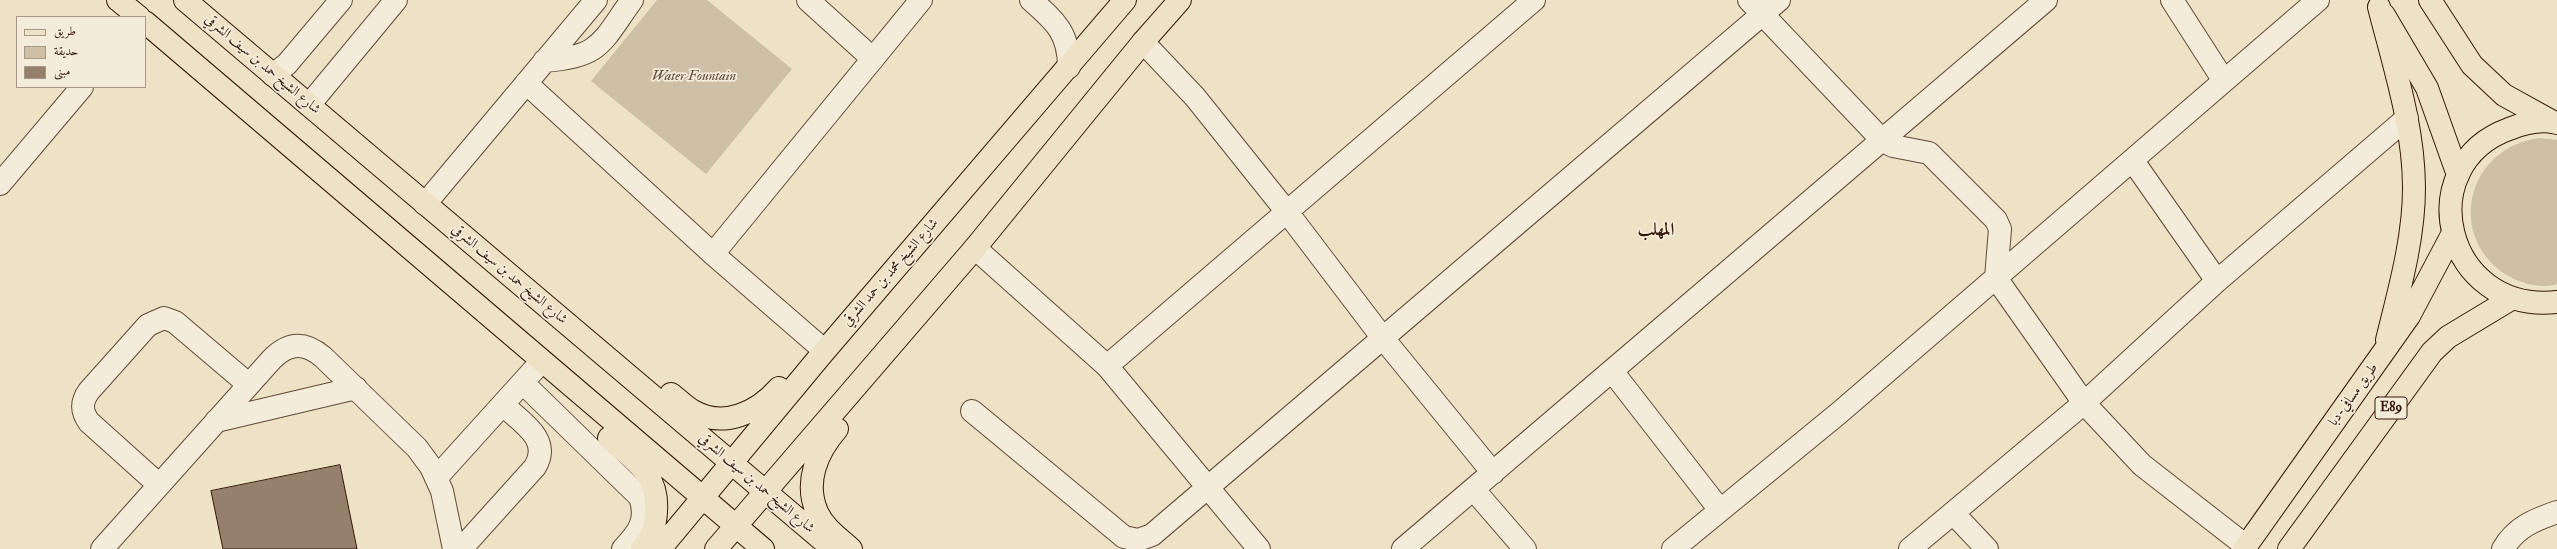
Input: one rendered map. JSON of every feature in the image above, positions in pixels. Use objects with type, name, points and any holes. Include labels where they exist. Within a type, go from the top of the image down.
[{"type":"main road","points":[[118,0],[138,16]]},
{"type":"main road","name":"شارع الشيخ حمد بن سيف الشرقي","points":[[185,0],[833,549]]},
{"type":"main road","name":"شارع الشيخ محمد بن حمد الشرقي","points":[[660,549],[860,309],[1126,0]]},
{"type":"main road","points":[[716,549],[975,248],[1143,42],[1180,0]]},
{"type":"main road","points":[[2430,0],[2472,65],[2504,95],[2555,122]]},
{"type":"main road","points":[[2377,4],[2427,88],[2458,175]]},
{"type":"main road","points":[[2377,4],[2407,118],[2412,154],[2413,197],[2407,255],[2385,351]]},
{"type":"main road","points":[[146,23],[547,367],[763,549]]},
{"type":"main road","points":[[2555,122],[2524,123],[2497,133],[2474,151],[2458,175],[2450,204],[2453,233],[2458,250],[2476,275],[2494,291],[2511,298],[2537,304],[2557,302]]},
{"type":"main road","name":"طريق مسافي-دبا","points":[[2245,548],[2409,316],[2453,233]]},
{"type":"main road","name":"E89","points":[[2292,547],[2432,352],[2448,337],[2511,298]]},
{"type":"main road","points":[[586,340],[615,352],[693,411],[709,417],[728,418],[755,409],[770,398],[832,328],[860,309]]},
{"type":"main road","points":[[851,549],[829,530],[817,512],[813,496],[812,475],[816,458],[829,437],[881,378],[893,344]]},
{"type":"main road","points":[[547,367],[562,392],[576,408],[645,470],[654,485],[657,499],[655,519],[651,538],[642,549]]},
{"type":"street","points":[[273,75],[287,64],[341,0]]},
{"type":"street","points":[[309,105],[396,0]]},
{"type":"street","points":[[424,204],[596,0]]},
{"type":"street","points":[[544,61],[572,59],[586,54],[598,46],[632,0]]},
{"type":"street","points":[[808,0],[873,59]]},
{"type":"street","points":[[713,254],[921,0]]},
{"type":"street","points":[[1107,366],[1534,0]]},
{"type":"street","points":[[972,411],[1124,537],[1138,540],[1152,535],[1207,486],[1382,337],[1756,7],[1779,0]]},
{"type":"street","points":[[1403,549],[1474,490],[2046,0]]},
{"type":"street","points":[[2172,0],[2224,81]]},
{"type":"street","points":[[1673,549],[1839,413],[2318,0]]},
{"type":"street","points":[[1034,1],[1054,21],[1064,34],[1069,50],[1069,67]]},
{"type":"street","points":[[1756,7],[1882,140],[1893,146],[1929,153],[1996,220],[2000,229],[1996,278],[2084,403],[2142,465],[2245,548]]},
{"type":"street","points":[[1143,42],[1195,97],[1287,212],[1382,337],[1493,473]]},
{"type":"street","points":[[526,83],[713,254],[818,345]]},
{"type":"street","points":[[0,184],[81,88]]},
{"type":"street","points":[[1910,549],[2084,403],[2217,281],[2407,118]]},
{"type":"street","points":[[2133,160],[2217,281]]},
{"type":"street","points":[[975,248],[1107,366],[1259,549]]},
{"type":"street","points":[[158,484],[89,422],[83,410],[83,403],[89,390],[148,325],[158,318],[175,322],[248,384]]},
{"type":"street","points":[[102,549],[158,484],[248,384],[280,351],[291,346],[303,345],[314,349],[323,357],[417,448],[437,477],[454,549]]},
{"type":"street","points":[[437,477],[523,383],[547,367]]},
{"type":"street","points":[[1612,371],[1720,510]]},
{"type":"street","points":[[523,383],[640,497],[644,509],[643,521],[638,532],[623,549]]},
{"type":"street","points":[[216,421],[356,388]]},
{"type":"street","points":[[461,549],[535,467],[540,455],[537,438],[503,405]]},
{"type":"street","points":[[1474,490],[1525,549]]},
{"type":"street","points":[[2504,549],[2517,531],[2526,524],[2557,512]]},
{"type":"street","points":[[1954,513],[1987,549]]},
{"type":"green space","name":"Water Fountain","points":[[657,0],[707,0],[792,69],[706,174],[591,81]]},
{"type":"green space","points":[[2540,138],[2557,140],[2557,284],[2545,286],[2527,284],[2515,280],[2490,261],[2477,241],[2471,219],[2472,197],[2480,176],[2495,158],[2515,145]]},
{"type":"building","points":[[340,465],[357,549],[223,549],[211,491]]},
{"type":"district","name":"المهلب","points":[[1656,231]]}]
